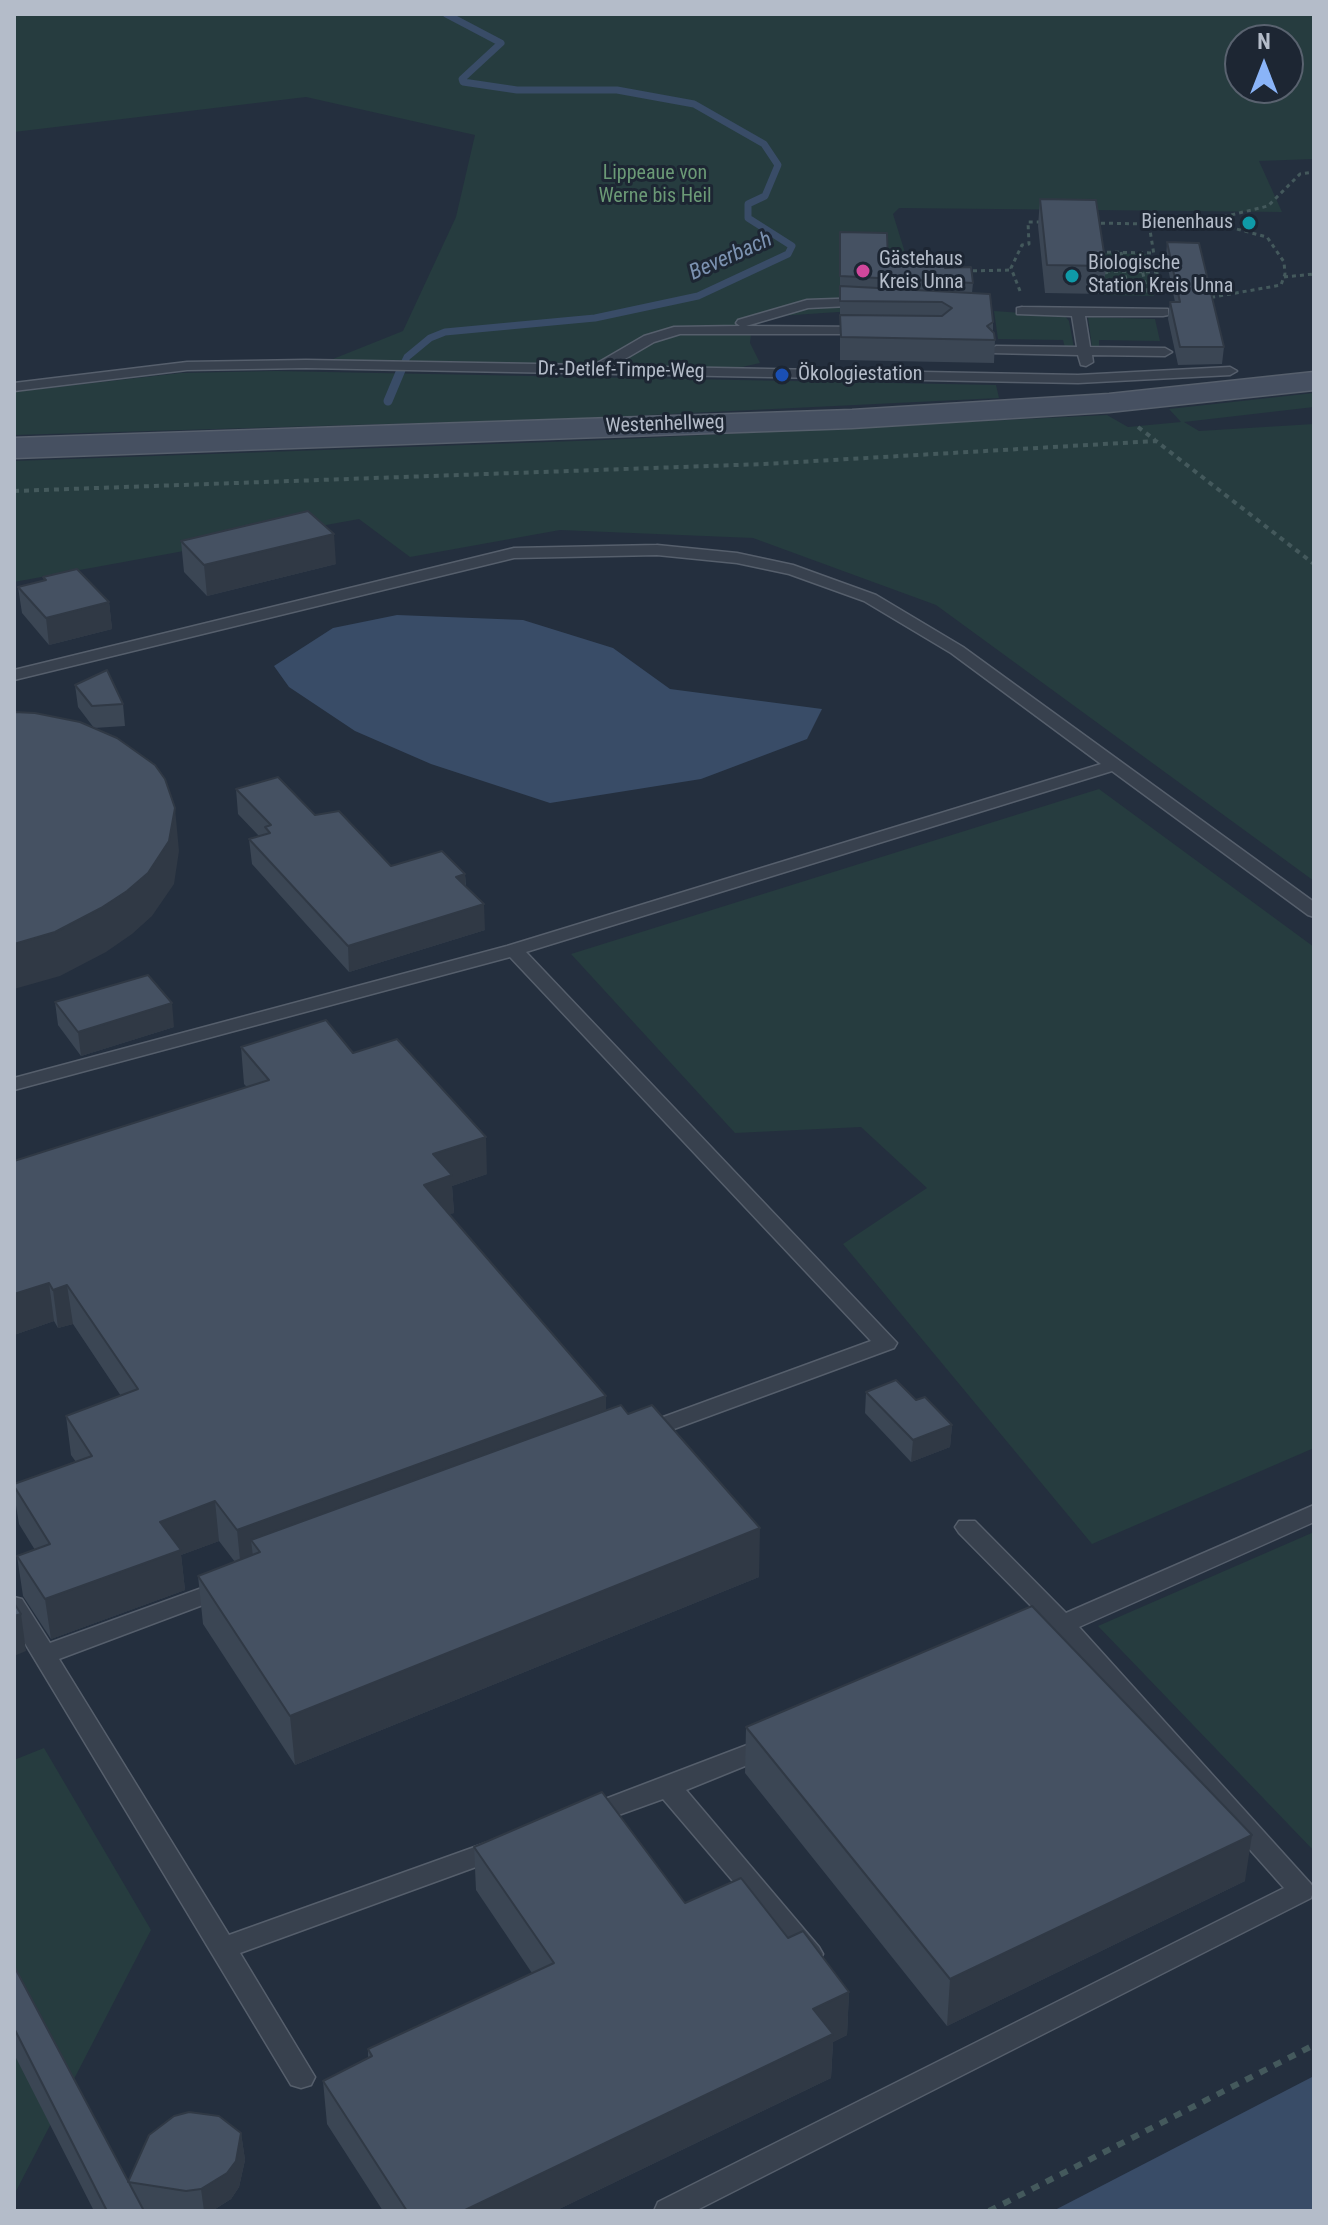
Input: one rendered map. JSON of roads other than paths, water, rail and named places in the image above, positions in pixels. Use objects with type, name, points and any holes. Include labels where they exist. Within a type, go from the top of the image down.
[{"type":"main road","name":"Westenhellweg","points":[[14,448],[852,419],[1109,403],[1314,381]]},
{"type":"lane","points":[[704,330],[753,322],[807,304],[832,301],[877,303]]},
{"type":"lane","points":[[1022,311],[1163,312]]},
{"type":"lane","points":[[1078,312],[1087,364],[1078,379]]},
{"type":"lane","points":[[596,370],[649,339],[679,330],[880,331]]},
{"type":"lane","points":[[996,350],[1165,352]]},
{"type":"lane","name":"Dr.-Detlef-Timpe-Weg","points":[[14,387],[187,366],[306,364],[1078,379],[1230,371]]},
{"type":"lane","points":[[14,675],[514,553],[657,550],[737,558],[793,570],[870,598],[957,650],[1314,911]]},
{"type":"lane","points":[[14,1084],[514,950],[1115,765]]},
{"type":"lane","points":[[514,950],[886,1343],[620,1441]]},
{"type":"lane","points":[[1004,1648],[1314,1513]]},
{"type":"lane","points":[[668,2211],[1302,1891],[1063,1624],[967,1527]]},
{"type":"lane","points":[[44,1655],[251,1578]]},
{"type":"lane","points":[[14,1605],[301,2077]]},
{"type":"lane","points":[[564,1825],[785,1739]]},
{"type":"lane","points":[[668,1787],[825,1972]]},
{"type":"lane","points":[[223,1948],[520,1841]]},
{"type":"water","points":[[397,615],[523,620],[613,648],[670,689],[822,709],[807,739],[701,779],[550,803],[431,764],[355,731],[289,687],[274,666],[333,628]]},
{"type":"water","points":[[1314,2076],[1314,2211],[1053,2211]]},
{"type":"waterway","name":"Beverbach","points":[[400,372],[407,357],[430,338],[445,332],[595,318],[698,296],[788,254],[792,246],[748,218],[748,204],[765,196],[778,165],[764,144],[694,104],[617,90],[517,90],[463,82],[462,79],[501,43],[446,14]]},
{"type":"waterway","name":"Beverbach","points":[[388,401],[401,370]]},
{"type":"place","name":"Bienenhaus","points":[[1249,223]]},
{"type":"place","name":"Gästehaus Kreis Unna","points":[[863,271]]},
{"type":"place","name":"Biologische Station Kreis Unna","points":[[1072,276]]},
{"type":"place","name":"Ökologiestation","points":[[782,375]]},
{"type":"park label","name":"Lippeaue von Werne bis Heil","points":[[655,186]]}]
